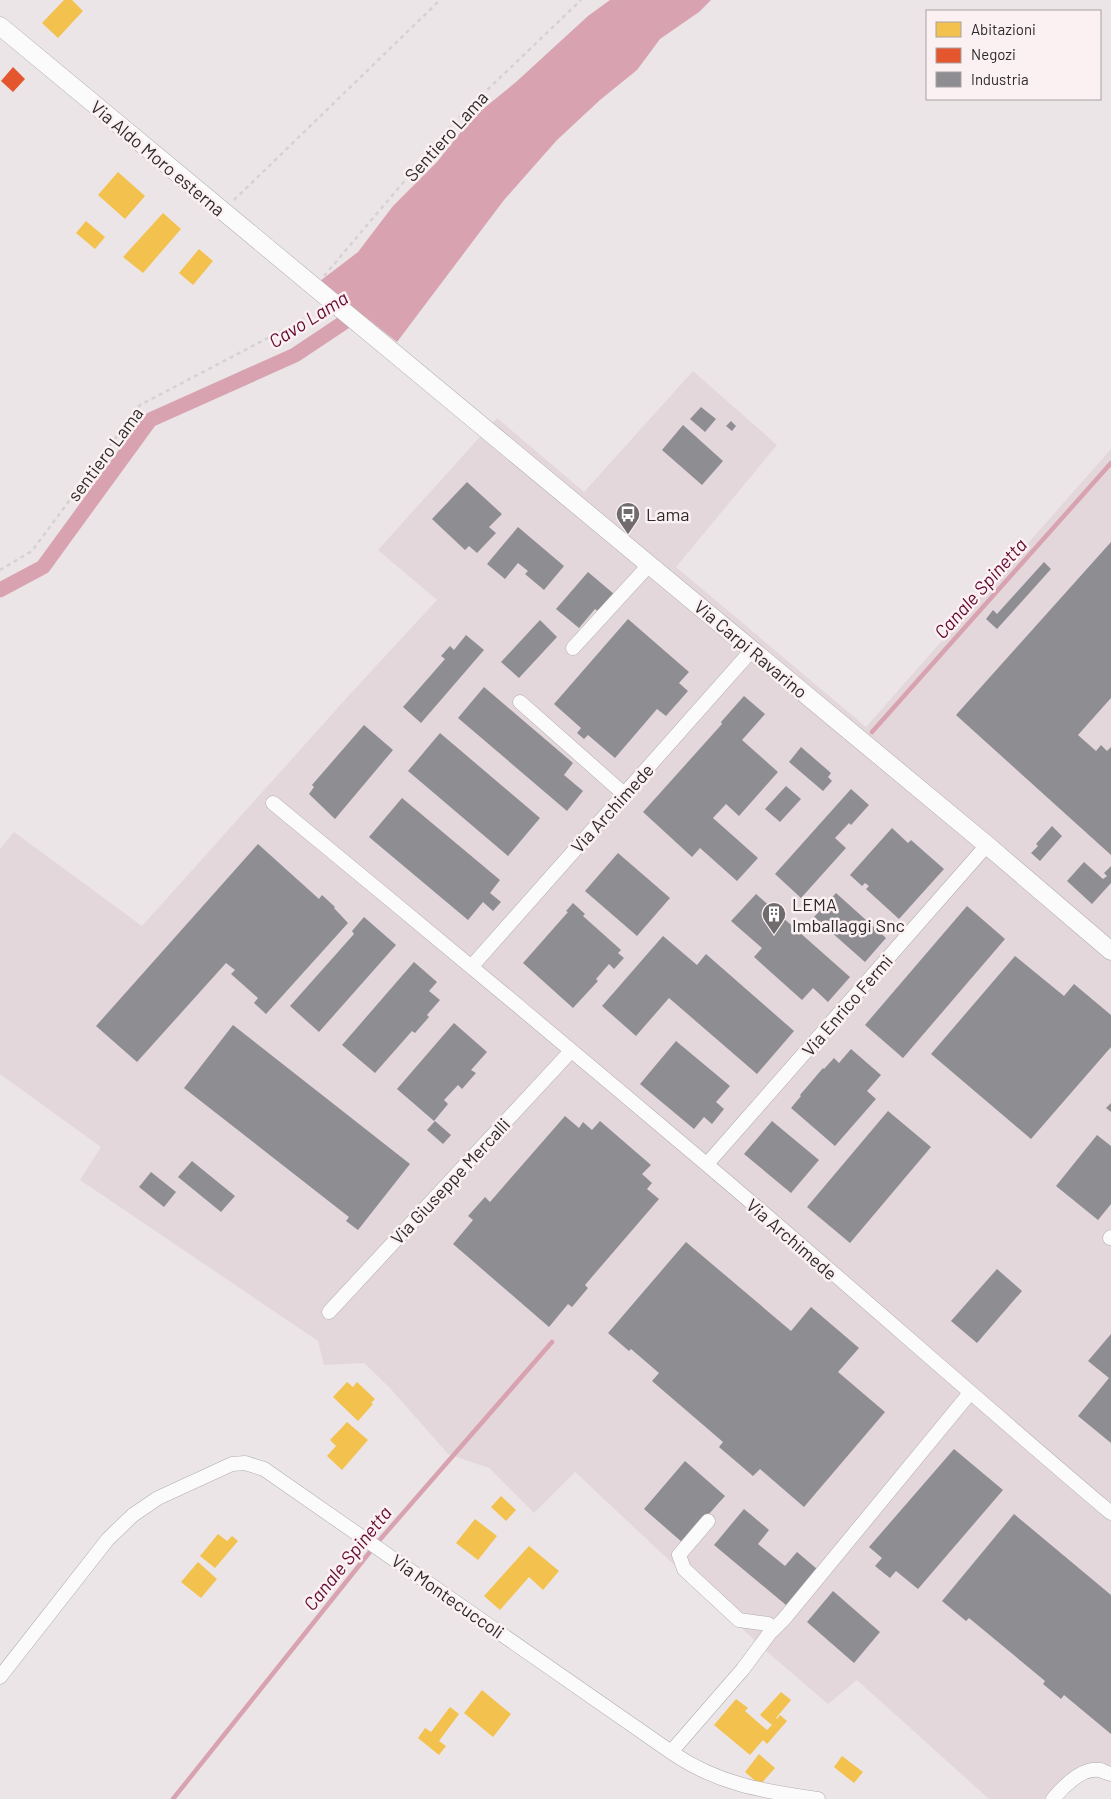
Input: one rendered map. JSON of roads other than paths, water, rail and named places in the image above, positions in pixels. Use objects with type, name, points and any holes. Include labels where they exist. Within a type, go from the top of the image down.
[{"type":"main road","name":"Via Aldo Moro esterna","points":[[0,26],[222,211],[318,285],[389,350]]},
{"type":"main road","name":"Via Carpi Ravarino","points":[[389,350],[987,845],[1111,951]]},
{"type":"street","points":[[573,648],[649,565]]},
{"type":"street","name":"Via Archimede","points":[[472,966],[752,650]]},
{"type":"street","points":[[520,702],[624,794]]},
{"type":"street","name":"Via Archimede","points":[[272,803],[472,966],[707,1164],[1111,1513]]},
{"type":"street","name":"Via Enrico Fermi","points":[[707,1164],[987,845]]},
{"type":"street","name":"Via Giuseppe Mercalli","points":[[329,1312],[571,1051]]},
{"type":"street","points":[[671,1752],[743,1669],[772,1631],[784,1619],[970,1393]]},
{"type":"street","name":"Via Montecuccoli","points":[[0,1677],[108,1539],[133,1515],[158,1498],[212,1472],[232,1464],[245,1463],[264,1469],[696,1768],[732,1783],[777,1793],[818,1799]]},
{"type":"street","points":[[708,1521],[679,1555],[684,1569],[739,1620],[768,1624],[772,1631]]},
{"type":"street","points":[[1053,1799],[1066,1784],[1081,1774],[1098,1770],[1111,1774]]},
{"type":"waterway","name":"Cavo Lama","points":[[0,590],[43,567],[150,420],[295,355],[361,311]]},
{"type":"waterway","name":"Canale Spinetta","points":[[872,732],[1111,463]]},
{"type":"waterway","name":"Canale Spinetta","points":[[173,1799],[377,1543],[552,1342]]},
{"type":"place","name":"Lama","points":[[628,535]]},
{"type":"place","name":"LEMA Imballaggi Snc","points":[[774,935]]}]
